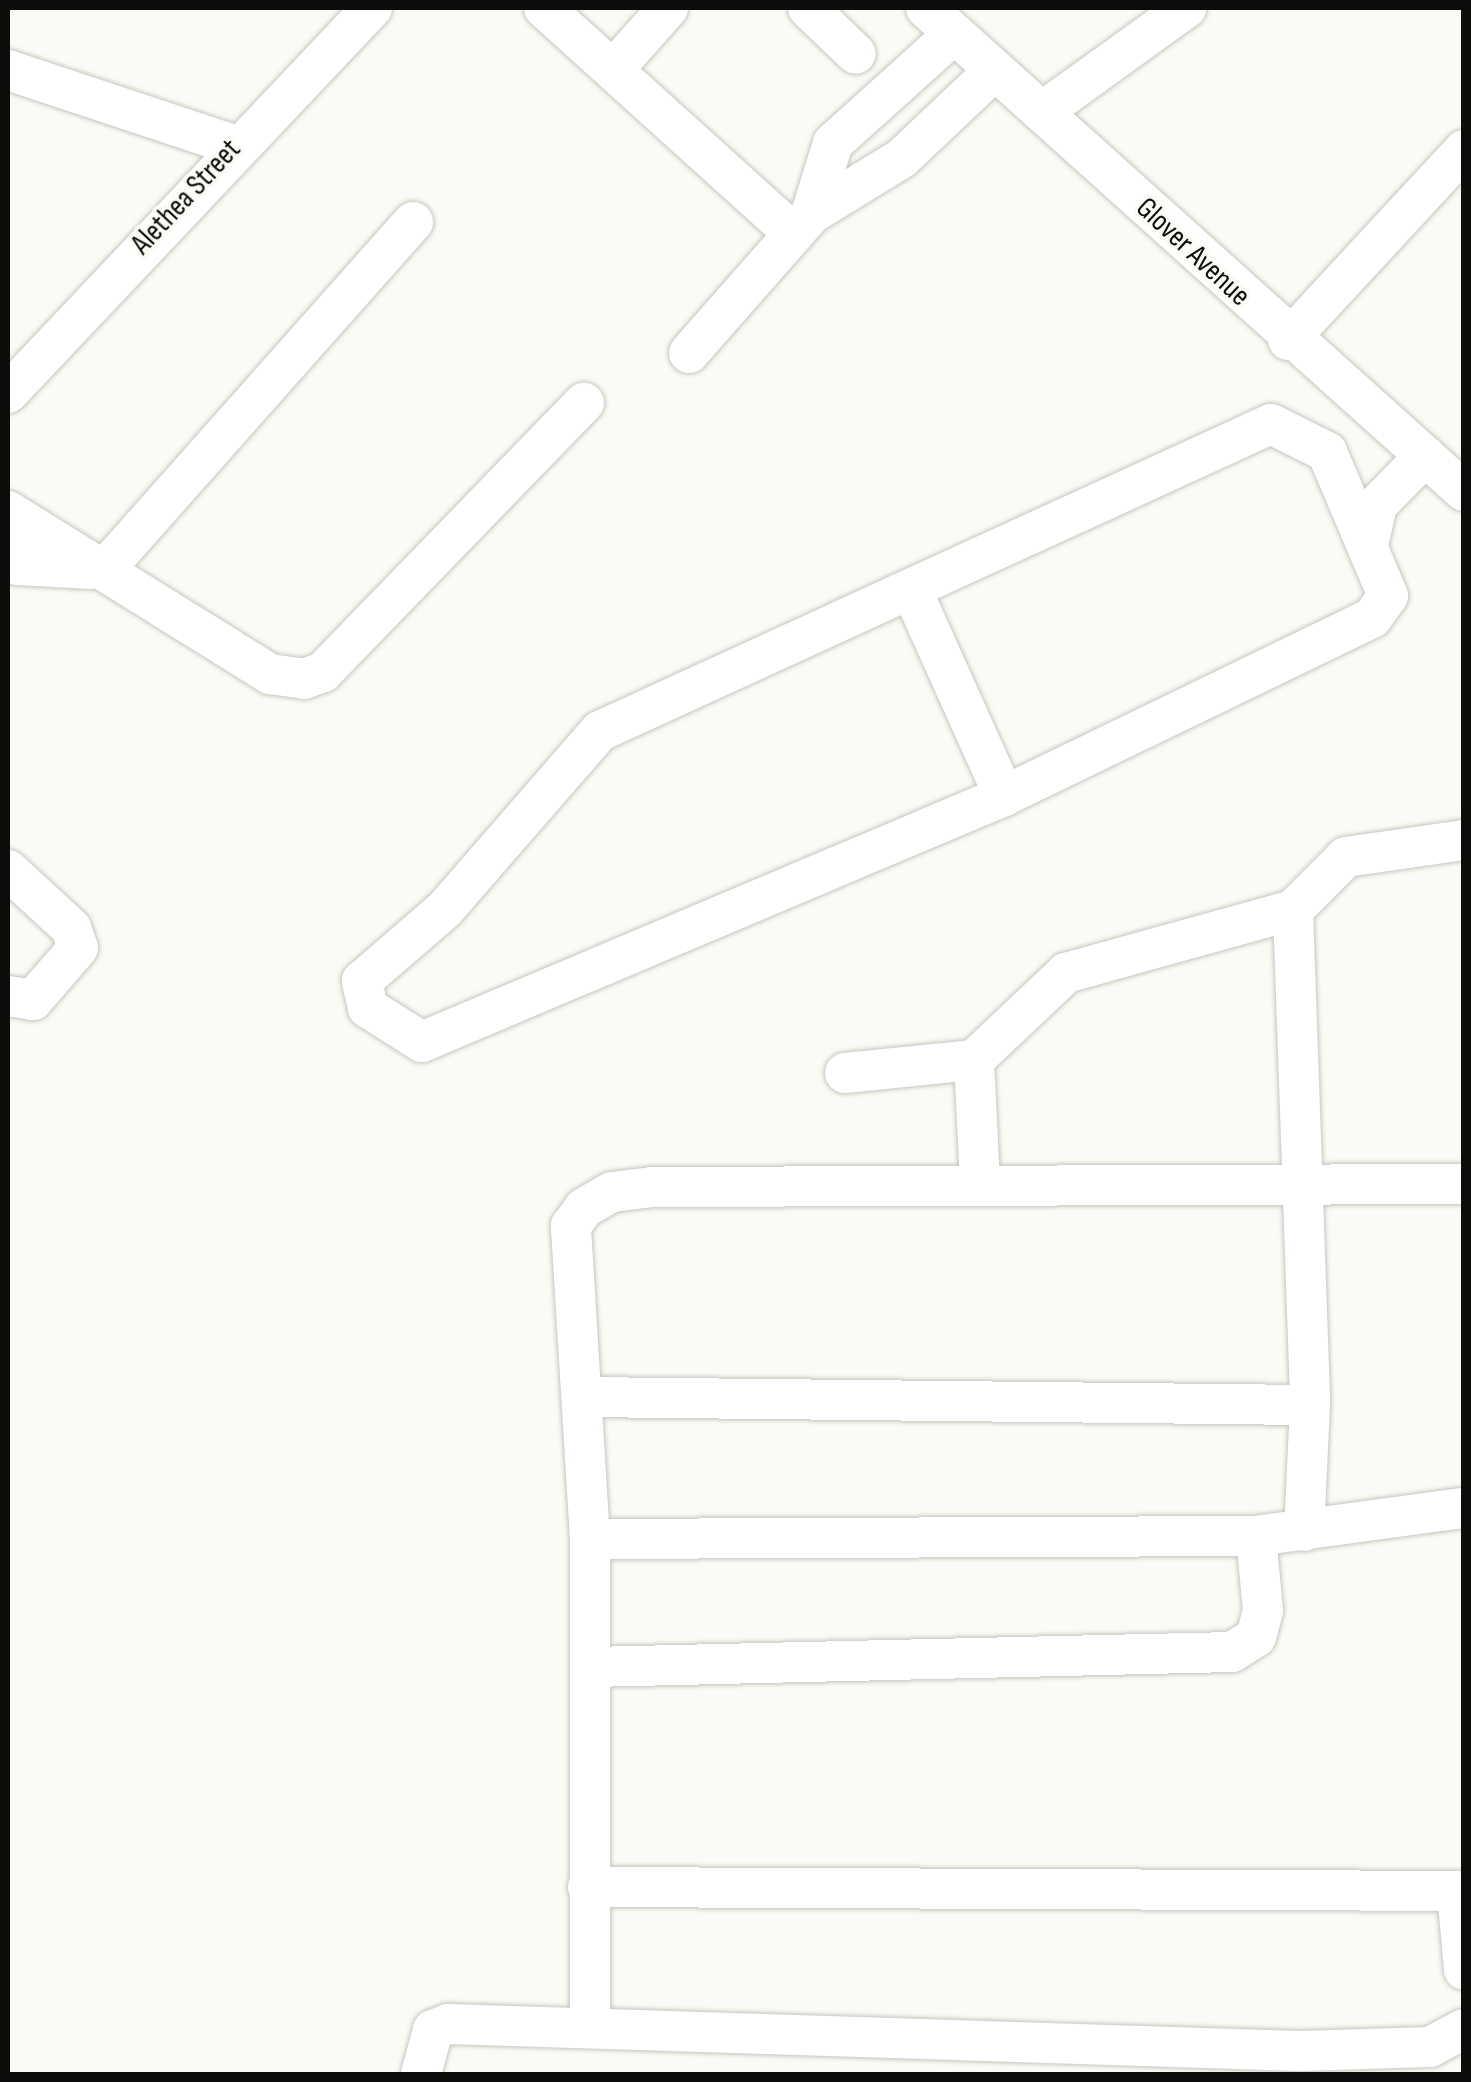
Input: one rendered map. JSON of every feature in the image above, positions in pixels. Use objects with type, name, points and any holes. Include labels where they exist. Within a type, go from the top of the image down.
[{"type":"street","name":"Alethea Street","points":[[8,393],[233,145],[372,8]]},
{"type":"street","points":[[544,8],[803,224]]},
{"type":"street","points":[[614,70],[668,8]]},
{"type":"street","points":[[808,8],[856,54]]},
{"type":"street","points":[[1042,112],[1186,8]]},
{"type":"street","points":[[803,224],[833,143],[940,21]]},
{"type":"street","name":"Glover Avenue","points":[[940,21],[1288,340],[1464,491]]},
{"type":"street","points":[[8,70],[233,145]]},
{"type":"street","points":[[688,353],[803,224],[902,158],[994,70]]},
{"type":"street","points":[[1288,340],[1464,150]]},
{"type":"street","points":[[105,570],[413,222]]},
{"type":"street","points":[[8,510],[270,674],[304,679],[323,672],[584,402]]},
{"type":"street","points":[[1271,424],[1326,452],[1388,596],[1372,618],[1004,796],[422,1042],[380,1021],[360,992],[600,731],[912,591],[1271,424]]},
{"type":"street","points":[[1368,545],[1377,506],[1425,456]]},
{"type":"street","points":[[8,555],[18,564],[105,570]]},
{"type":"street","points":[[912,591],[1004,796]]},
{"type":"street","points":[[845,1073],[974,1060],[1066,973],[1293,910],[1346,856],[1464,840]]},
{"type":"street","points":[[8,870],[70,928],[78,948],[33,1000],[8,996]]},
{"type":"street","points":[[1293,910],[1310,1405],[1304,1531]]},
{"type":"street","points":[[974,1060],[980,1184]]},
{"type":"street","points":[[590,2025],[590,1538],[571,1226],[594,1200],[651,1186],[1464,1184]]},
{"type":"street","points":[[582,1397],[1310,1405]]},
{"type":"street","points":[[590,1538],[1256,1536],[1464,1508]]},
{"type":"street","points":[[591,1667],[1232,1652],[1256,1637],[1264,1611],[1256,1536]]},
{"type":"street","points":[[588,1886],[1456,1890],[1464,1970]]},
{"type":"street","points":[[421,2074],[432,2030],[448,2024],[590,2025],[1300,2050],[1430,2047],[1464,2029]]}]
